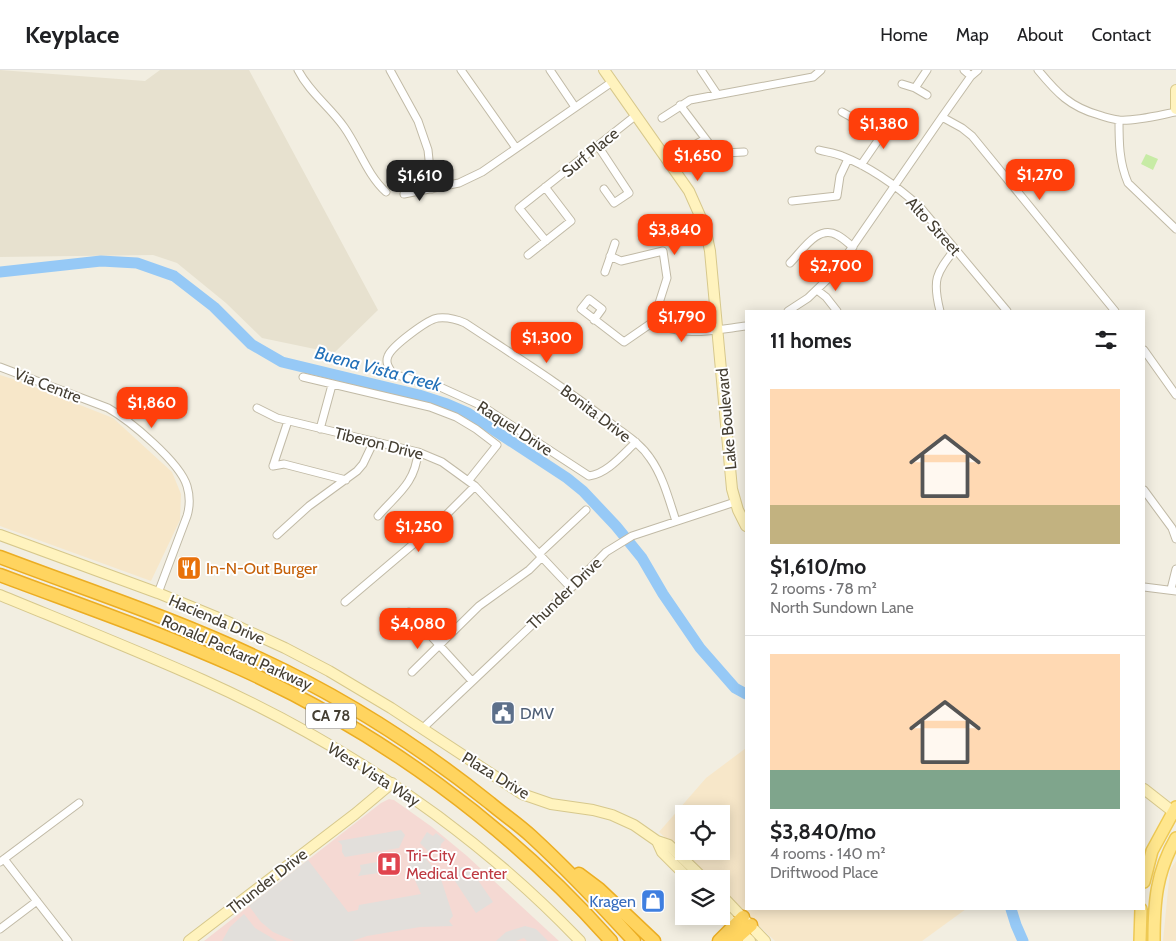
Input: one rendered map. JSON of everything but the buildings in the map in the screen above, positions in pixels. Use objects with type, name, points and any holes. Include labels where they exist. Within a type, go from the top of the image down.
[{"type":"highway","name":"Ronald Packard Parkway","points":[[0,557],[209,636],[310,683],[358,711],[434,760],[530,835],[599,902],[634,941]]},
{"type":"highway","name":"Ronald Packard Parkway","points":[[0,575],[202,652],[265,680],[352,727],[422,773],[488,823],[561,888],[611,941]]},
{"type":"highway","points":[[530,835],[599,889],[654,941]]},
{"type":"highway","points":[[719,941],[743,930]]},
{"type":"main road","name":"Lake Boulevard","points":[[604,70],[689,191],[705,227],[710,251],[732,489],[735,502],[745,524]]},
{"type":"main road","points":[[1176,90],[1176,110]]},
{"type":"main road","name":"Hacienda Drive","points":[[0,535],[158,593],[286,648],[329,671],[422,729]]},
{"type":"main road","name":"West Vista Way","points":[[0,595],[203,680],[269,712],[334,748],[392,783],[478,846],[535,897],[580,941]]},
{"type":"main road","name":"Plaza Drive","points":[[422,729],[522,794],[551,804],[593,810],[612,815],[634,825],[657,841],[669,845],[695,870]]},
{"type":"main road","name":"Thunder Drive","points":[[189,941],[392,783]]},
{"type":"main road","points":[[1145,790],[1175,811],[1152,851],[1145,878]]},
{"type":"main road","points":[[1154,941],[1156,893],[1166,856],[1176,838]]},
{"type":"main road","name":"Plaza Drive","points":[[657,841],[662,852],[680,870]]},
{"type":"main road","points":[[1156,893],[1176,851]]},
{"type":"main road","points":[[730,909],[743,930]]},
{"type":"main road","points":[[1140,941],[1141,910]]},
{"type":"main road","points":[[730,918],[743,930],[766,941]]},
{"type":"street","points":[[298,70],[311,90],[343,125],[373,178],[386,192]]},
{"type":"street","points":[[390,70],[418,120],[428,150],[432,189]]},
{"type":"street","points":[[461,70],[516,148]]},
{"type":"street","points":[[550,70],[575,107]]},
{"type":"street","points":[[700,70],[718,94]]},
{"type":"street","points":[[662,118],[690,100],[813,77],[821,70]]},
{"type":"street","points":[[915,88],[927,70]]},
{"type":"street","points":[[964,70],[971,76]]},
{"type":"street","points":[[790,310],[808,298],[835,272],[942,116],[971,76],[978,70]]},
{"type":"street","points":[[1038,70],[1067,101],[1079,108],[1119,120],[1176,110]]},
{"type":"street","points":[[404,194],[459,183],[482,172],[612,82]]},
{"type":"street","points":[[902,84],[915,88],[927,95]]},
{"type":"street","points":[[680,105],[714,150],[724,153],[744,152]]},
{"type":"street","points":[[842,112],[882,134]]},
{"type":"street","name":"Surf Place","points":[[545,188],[571,221],[546,241],[519,208],[635,116]]},
{"type":"street","points":[[942,116],[972,136],[1114,310]]},
{"type":"street","points":[[1119,120],[1119,152],[1128,183],[1176,229]]},
{"type":"street","points":[[861,165],[890,123]]},
{"type":"street","points":[[667,161],[705,139]]},
{"type":"street","points":[[598,146],[630,193],[614,203],[604,189]]},
{"type":"street","name":"Alto Street","points":[[819,150],[840,155],[861,165],[907,195],[920,207],[1005,310]]},
{"type":"street","points":[[792,201],[837,196],[840,176],[848,159]]},
{"type":"street","points":[[790,263],[819,234],[826,232],[836,234],[853,247]]},
{"type":"street","points":[[528,256],[546,241]]},
{"type":"street","points":[[605,272],[615,242]]},
{"type":"street","points":[[940,310],[935,291],[936,280],[939,270],[955,249]]},
{"type":"street","points":[[594,320],[624,342],[653,322],[667,278],[663,251],[621,261],[610,256]]},
{"type":"street","points":[[817,290],[826,297],[836,310]]},
{"type":"street","name":"Bonita Drive","points":[[387,364],[387,358],[394,348],[428,321],[436,318],[454,318],[465,323],[561,386],[636,442],[649,455],[658,470],[676,521]]},
{"type":"street","points":[[653,322],[677,331],[690,332],[745,326]]},
{"type":"street","points":[[1145,351],[1176,395]]},
{"type":"street","name":"Raquel Drive","points":[[387,364],[393,374],[399,377],[440,386],[482,406],[589,476],[597,476],[636,442]]},
{"type":"street","name":"Via Centre","points":[[0,367],[108,408],[123,417],[181,472],[187,485],[190,505],[158,593]]},
{"type":"street","points":[[303,377],[430,407],[456,417],[476,428],[497,445],[468,480]]},
{"type":"street","points":[[320,429],[332,385]]},
{"type":"street","name":"Tiberon Drive","points":[[257,408],[288,421],[418,452],[442,462],[475,486],[571,588]]},
{"type":"street","points":[[288,421],[273,466],[284,464],[346,480]]},
{"type":"street","points":[[277,535],[314,502],[346,480],[363,464],[374,441]]},
{"type":"street","points":[[378,516],[398,495],[412,476],[418,452]]},
{"type":"street","points":[[345,602],[437,524],[475,486]]},
{"type":"street","points":[[1145,491],[1172,528],[1176,539]]},
{"type":"street","name":"Thunder Drive","points":[[422,729],[571,588],[606,552],[632,536],[735,502]]},
{"type":"street","points":[[412,672],[479,606],[529,570],[540,555],[586,510]]},
{"type":"street","points":[[1145,586],[1174,590],[1176,569]]},
{"type":"street","points":[[409,612],[472,681]]},
{"type":"street","points":[[68,941],[37,901],[2,861],[79,803]]},
{"type":"street","points":[[0,929],[37,901]]},
{"type":"shaded area","points":[[0,70],[145,81],[160,70],[249,70],[378,310],[334,353],[262,338],[226,303],[177,263],[153,255],[0,257]]},
{"type":"shaded area","points":[[0,375],[113,418],[172,472],[181,494],[180,520],[151,581],[0,526]]},
{"type":"shaded area","points":[[745,749],[745,910],[965,910],[922,941],[775,941],[730,898],[730,870],[700,870],[689,860],[730,860],[730,805],[682,805],[706,778]]},
{"type":"shaded area","name":"Tri-City Medical Center","points":[[389,799],[394,800],[432,827],[467,856],[559,941],[204,941],[381,803]]},
{"type":"shaded area","points":[[675,814],[675,847],[659,832]]},
{"type":"shaded area","points":[[401,830],[405,835],[399,848],[345,857],[342,852],[342,845],[338,841]]},
{"type":"shaded area","points":[[427,832],[433,836],[436,833],[445,840],[441,844],[440,850],[431,854],[420,843]]},
{"type":"shaded area","points":[[417,848],[440,876],[453,916],[449,921],[453,926],[420,927],[367,936],[352,941],[294,941],[273,932],[261,922],[249,906],[308,860],[348,912],[358,910],[359,905],[421,894],[409,866],[410,859]]},
{"type":"shaded area","points":[[394,859],[395,865],[392,871],[358,876],[361,870],[360,865]]},
{"type":"shaded area","points":[[1176,861],[1176,941],[1163,941],[1170,870]]},
{"type":"shaded area","points":[[462,867],[465,869],[469,867],[493,902],[476,913],[453,878],[456,875],[455,871]]},
{"type":"shaded area","points":[[244,914],[255,928],[277,941],[222,941],[230,927]]},
{"type":"shaded area","points":[[525,926],[536,929],[548,941],[527,941],[524,938],[516,941],[496,941],[506,932]]},
{"type":"green space","points":[[1146,154],[1158,159],[1153,170],[1141,164]]},
{"type":"waterway","name":"Buena Vista Creek","points":[[0,272],[101,261],[137,263],[174,276],[214,307],[251,344],[282,362],[419,395],[468,413],[567,478],[583,491],[616,526],[642,558],[663,594],[700,648],[735,688],[745,693]]},
{"type":"waterway","name":"Buena Vista Creek","points":[[1011,910],[1023,941]]},
{"type":"place","name":"In-N-Out Burger","points":[[189,568]]},
{"type":"place","name":"DMV","points":[[503,713]]},
{"type":"place","name":"Tri-City Medical Center","points":[[389,864]]},
{"type":"place","name":"Kragen","points":[[653,901]]}]
